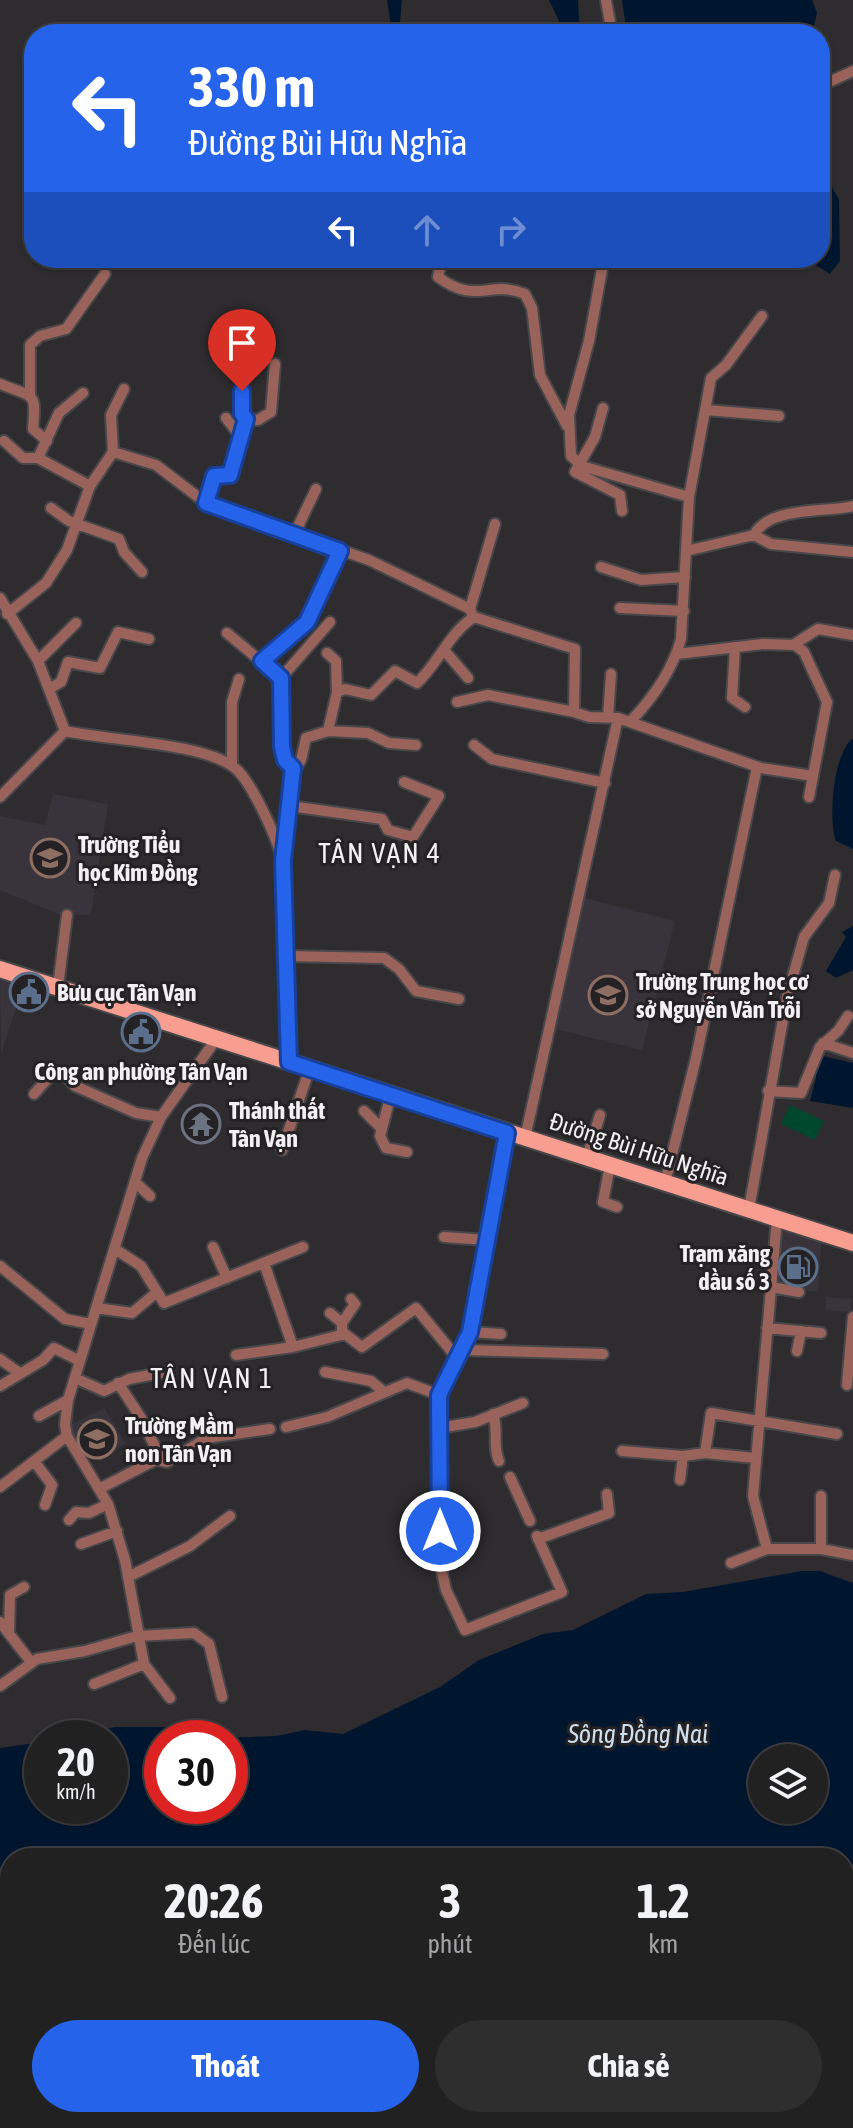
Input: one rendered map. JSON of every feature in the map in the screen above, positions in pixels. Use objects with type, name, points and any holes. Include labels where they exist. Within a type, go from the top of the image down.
[{"type":"main road","name":"Đường Bùi Hữu Nghĩa","points":[[0,969],[777,1219],[853,1240]]},
{"type":"street","points":[[606,0],[610,24]]},
{"type":"street","points":[[830,81],[853,71]]},
{"type":"street","points":[[440,268],[438,277],[453,288],[471,294],[511,288],[525,294],[532,308],[540,375],[567,426]]},
{"type":"street","points":[[602,268],[567,426],[571,456],[578,462],[623,480],[689,497]]},
{"type":"street","points":[[30,397],[30,345],[40,336],[66,329],[105,274]]},
{"type":"street","points":[[619,719],[654,696],[677,654],[684,611],[689,497],[711,378],[726,365],[762,316]]},
{"type":"street","points":[[242,391],[242,414],[246,419],[258,420],[271,412],[275,364]]},
{"type":"street","points":[[0,384],[30,397],[38,407],[33,429],[47,441]]},
{"type":"street","points":[[7,614],[31,597],[55,571],[78,524],[90,486],[113,452],[111,415],[124,389]]},
{"type":"street","points":[[38,458],[59,413],[83,393]]},
{"type":"street","points":[[603,408],[595,437],[578,462],[576,474],[620,495],[622,511]]},
{"type":"street","points":[[706,410],[779,416]]},
{"type":"street","points":[[226,418],[240,436]]},
{"type":"street","points":[[206,503],[214,476],[233,472],[246,419]]},
{"type":"street","points":[[4,441],[23,458],[38,458],[90,486]]},
{"type":"street","points":[[113,452],[156,465],[206,503],[400,573],[472,613],[575,649],[574,712]]},
{"type":"street","points":[[294,535],[316,489]]},
{"type":"street","points":[[754,535],[760,524],[773,518],[853,506]]},
{"type":"street","points":[[51,508],[78,524],[119,539],[124,552],[142,572]]},
{"type":"street","points":[[337,692],[345,689],[371,695],[395,671],[417,683],[433,669],[472,613],[495,524]]},
{"type":"street","points":[[686,551],[754,535],[771,544],[853,552]]},
{"type":"street","points":[[262,661],[307,622],[340,551]]},
{"type":"street","points":[[601,567],[641,580],[685,577]]},
{"type":"street","points":[[0,598],[38,661],[65,731]]},
{"type":"street","points":[[620,608],[684,611]]},
{"type":"street","points":[[293,768],[285,760],[282,747],[281,678],[330,622]]},
{"type":"street","points":[[38,661],[76,623]]},
{"type":"street","points":[[677,654],[735,647],[793,645],[818,629],[853,635]]},
{"type":"street","points":[[49,689],[61,682],[68,662],[100,668],[118,632],[149,639]]},
{"type":"street","points":[[227,633],[281,678]]},
{"type":"street","points":[[793,645],[804,652],[827,702],[809,797]]},
{"type":"street","points":[[735,647],[732,698],[745,707]]},
{"type":"street","points":[[444,650],[468,678]]},
{"type":"street","points":[[327,653],[336,661],[337,692],[328,731]]},
{"type":"street","points":[[525,1138],[619,719],[611,674]]},
{"type":"street","points":[[232,765],[232,702],[239,679]]},
{"type":"street","points":[[457,702],[488,695],[619,719],[757,767],[813,776]]},
{"type":"street","points":[[65,731],[164,746],[232,765],[245,782],[277,840],[283,861]]},
{"type":"street","points":[[0,797],[65,731]]},
{"type":"street","points":[[289,1062],[283,861],[293,768],[301,760],[306,738],[328,731],[368,733],[389,743],[416,745]]},
{"type":"street","points":[[474,745],[492,759],[605,783]]},
{"type":"street","points":[[665,1183],[699,1042],[757,767]]},
{"type":"street","points":[[290,806],[382,819],[388,830],[413,837],[439,796],[404,782]]},
{"type":"street","points":[[749,1209],[768,1091],[804,937],[829,903],[835,875]]},
{"type":"street","points":[[58,987],[67,915]]},
{"type":"street","points":[[285,956],[384,958],[399,969],[416,991],[459,999]]},
{"type":"street","points":[[768,1091],[801,1093],[823,1043],[838,1031],[848,1016]]},
{"type":"street","points":[[170,1698],[144,1664],[117,1531],[101,1488],[67,1436],[65,1424],[68,1400],[135,1182],[161,1117],[217,1038]]},
{"type":"street","points":[[823,1043],[853,1053]]},
{"type":"street","points":[[282,1150],[310,1068]]},
{"type":"street","points":[[34,1094],[51,1075],[62,1072],[75,1086],[136,1113],[161,1117]]},
{"type":"street","points":[[391,1094],[380,1127],[382,1145],[407,1152]]},
{"type":"street","points":[[364,1111],[380,1127]]},
{"type":"street","points":[[587,1157],[600,1115]]},
{"type":"street","points":[[507,1133],[470,1332],[439,1395],[440,1563],[446,1590],[465,1630],[562,1592],[538,1537],[609,1513],[607,1494]]},
{"type":"street","points":[[610,1165],[603,1202],[617,1207]]},
{"type":"street","points":[[135,1182],[150,1196]]},
{"type":"street","points":[[767,1549],[753,1496],[777,1219]]},
{"type":"street","points":[[444,1237],[487,1240]]},
{"type":"street","points":[[213,1247],[227,1278]]},
{"type":"street","points":[[115,1249],[141,1266],[167,1302],[303,1247]]},
{"type":"street","points":[[264,1263],[293,1347]]},
{"type":"street","points":[[0,1266],[65,1319],[91,1324]]},
{"type":"street","points":[[771,1287],[799,1292]]},
{"type":"street","points":[[96,1308],[132,1313],[157,1292]]},
{"type":"street","points":[[236,1355],[293,1347],[342,1329],[355,1304],[351,1299]]},
{"type":"street","points":[[330,1313],[362,1347],[416,1308],[460,1355],[603,1354]]},
{"type":"street","points":[[847,1385],[853,1317]]},
{"type":"street","points":[[767,1328],[821,1333]]},
{"type":"street","points":[[797,1351],[801,1331]]},
{"type":"street","points":[[470,1332],[501,1334]]},
{"type":"street","points":[[0,1386],[18,1372],[43,1360],[54,1348],[80,1361]]},
{"type":"street","points":[[0,1359],[18,1372]]},
{"type":"street","points":[[75,1378],[100,1391],[118,1383],[166,1372]]},
{"type":"street","points":[[325,1372],[371,1381],[384,1392]]},
{"type":"street","points":[[118,1383],[141,1418],[159,1458],[167,1462],[207,1438],[270,1429]]},
{"type":"street","points":[[286,1427],[311,1423],[407,1383],[439,1395]]},
{"type":"street","points":[[39,1416],[68,1400]]},
{"type":"street","points":[[439,1428],[475,1422],[523,1403]]},
{"type":"street","points":[[705,1453],[709,1413],[837,1434]]},
{"type":"street","points":[[493,1414],[498,1430],[494,1450],[499,1461]]},
{"type":"street","points":[[0,1487],[67,1436]]},
{"type":"street","points":[[622,1451],[755,1458]]},
{"type":"street","points":[[680,1480],[683,1456]]},
{"type":"street","points":[[101,1488],[159,1458]]},
{"type":"street","points":[[34,1461],[52,1485],[45,1505]]},
{"type":"street","points":[[510,1477],[530,1521]]},
{"type":"street","points":[[821,1496],[821,1549]]},
{"type":"street","points":[[69,1520],[76,1512],[89,1513],[108,1504]]},
{"type":"street","points":[[128,1577],[190,1546],[230,1516]]},
{"type":"street","points":[[81,1544],[117,1531]]},
{"type":"street","points":[[731,1563],[767,1549],[821,1549],[853,1555]]},
{"type":"street","points":[[9,1634],[10,1595],[24,1587]]},
{"type":"street","points":[[0,1622],[31,1662]]},
{"type":"street","points":[[0,1686],[31,1662],[137,1636],[194,1633],[209,1644],[222,1697]]},
{"type":"street","points":[[94,1684],[144,1664]]},
{"type":"shaded area","name":"Trường Tiểu học Kim Đồng","points":[[53,794],[108,804],[91,915],[58,914],[0,890],[0,816],[45,825]]},
{"type":"shaded area","name":"Trường Trung học cơ sở Nguyễn Văn Trỗi","points":[[584,898],[675,921],[642,1050],[551,1028]]},
{"type":"shaded area","points":[[0,974],[39,986],[34,1000],[20,996],[1,1054]]},
{"type":"shaded area","name":"Trạm xăng dầu số 3","points":[[779,1225],[822,1238],[818,1292],[774,1285]]},
{"type":"shaded area","points":[[826,1297],[852,1299],[850,1312],[825,1310]]},
{"type":"shaded area","name":"Trường Mầm non Tân Vạn","points":[[104,1408],[126,1443],[100,1461],[93,1452],[84,1458],[68,1426]]},
{"type":"green space","points":[[790,1105],[824,1121],[815,1140],[781,1124]]},
{"type":"water","points":[[387,0],[402,0],[401,24],[391,24]]},
{"type":"water","points":[[549,0],[578,0],[579,24],[558,24]]},
{"type":"water","points":[[622,0],[812,0],[817,13],[814,24],[626,24]]},
{"type":"water","points":[[830,184],[839,199],[840,261],[830,274],[820,268],[830,268]]},
{"type":"water","points":[[853,738],[853,849],[836,841],[832,818],[837,772],[846,746]]},
{"type":"water","points":[[853,926],[853,970],[836,978],[826,971],[846,937],[842,932]]},
{"type":"water","points":[[823,1056],[853,1063],[853,1108],[810,1101],[816,1078],[816,1060]]},
{"type":"water","name":"Sông Đồng Nai","points":[[802,1571],[820,1571],[853,1583],[853,1848],[0,1848],[0,1748],[24,1745],[24,1824],[128,1824],[128,1727],[144,1727],[144,1824],[248,1824],[248,1737],[276,1736],[305,1730],[343,1734],[440,1687],[479,1660],[543,1634],[573,1630],[646,1594],[683,1592]]},
{"type":"place","name":"Trường Tiểu học Kim Đồng","points":[[50,858]]},
{"type":"place","name":"Bưu cục Tân Vạn","points":[[29,992]]},
{"type":"place","name":"Trường Trung học cơ sở Nguyễn Văn Trỗi","points":[[608,995]]},
{"type":"place","name":"Công an phường Tân Vạn","points":[[141,1032]]},
{"type":"place","name":"Thánh thất Tân Vạn","points":[[201,1124]]},
{"type":"place","name":"Trạm xăng dầu số 3","points":[[798,1267]]},
{"type":"place","name":"Trường Mầm non Tân Vạn","points":[[97,1439]]},
{"type":"district","name":"TÂN VẠN 4","points":[[380,853]]},
{"type":"district","name":"TÂN VẠN 1","points":[[212,1378]]},
{"type":"route","points":[[242,391],[242,414],[246,419],[233,472],[214,476],[206,503],[340,551],[324,582],[317,607],[307,622],[262,661],[281,678],[279,707],[283,720],[283,755],[293,768],[283,861],[289,1062],[507,1133],[470,1332],[439,1395],[440,1531]]}]
